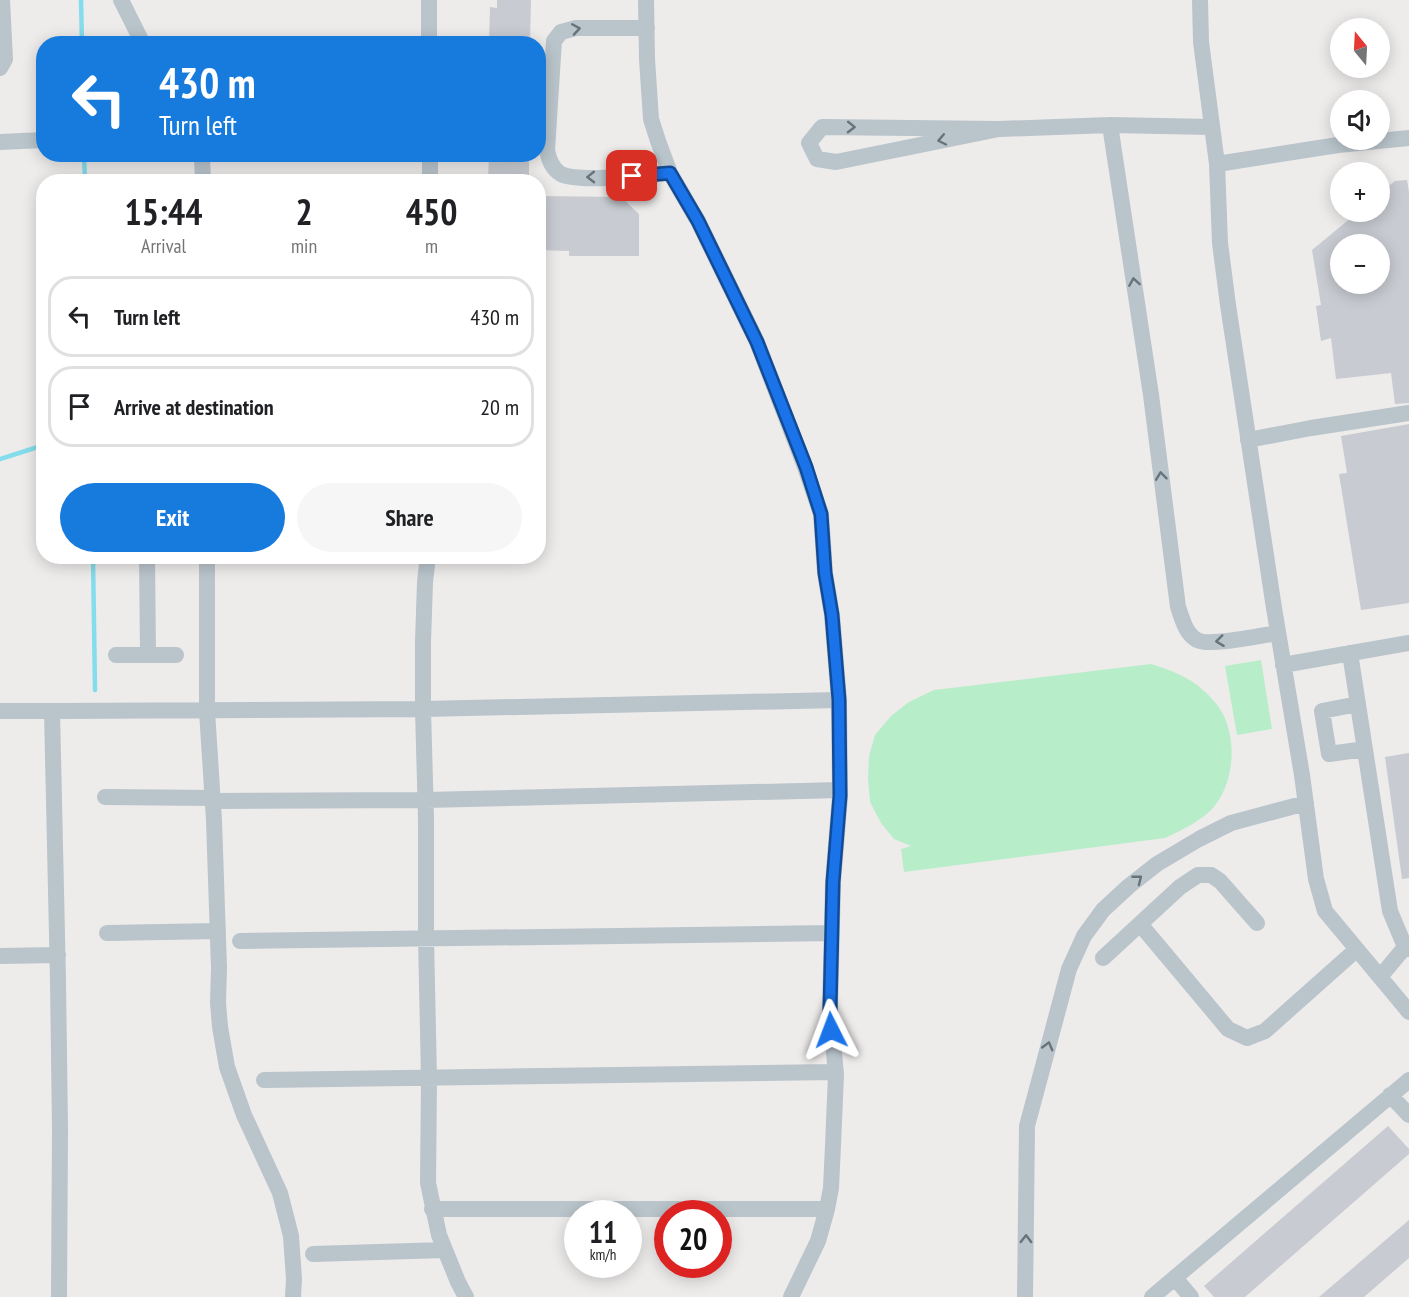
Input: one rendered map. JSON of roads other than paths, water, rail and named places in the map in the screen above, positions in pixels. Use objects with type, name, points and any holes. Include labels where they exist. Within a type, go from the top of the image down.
[{"type":"lane","points":[[0,68],[4,59],[2,0]]},
{"type":"lane","points":[[121,0],[138,36]]},
{"type":"lane","points":[[429,0],[429,36]]},
{"type":"lane","points":[[646,0],[646,59],[651,119],[658,141],[670,173],[698,221],[757,342],[786,414],[821,514],[839,700],[840,790],[833,882],[830,1009],[836,1072],[831,1177],[827,1209],[818,1241],[791,1297]]},
{"type":"lane","points":[[1200,0],[1201,42],[1217,164],[1220,243],[1316,879],[1325,910],[1409,1012]]},
{"type":"lane","points":[[647,28],[576,28],[561,32],[554,41],[547,150],[551,165],[561,174],[582,178],[670,173]]},
{"type":"lane","points":[[999,129],[836,162],[817,159],[809,143],[822,127],[999,129],[1110,125],[1212,127]]},
{"type":"lane","points":[[1110,125],[1151,395],[1178,607],[1186,628],[1197,640],[1212,643],[1278,633]]},
{"type":"lane","points":[[1217,164],[1338,145],[1409,138]]},
{"type":"lane","points":[[0,142],[36,140]]},
{"type":"lane","points":[[1248,440],[1409,413]]},
{"type":"lane","points":[[147,564],[148,655]]},
{"type":"lane","points":[[207,564],[207,711],[213,799],[219,968],[218,1003],[227,1067],[244,1115],[280,1193],[291,1236],[293,1297]]},
{"type":"lane","points":[[427,564],[423,642],[423,709],[429,1078],[428,1183],[439,1235],[466,1297]]},
{"type":"lane","points":[[1283,665],[1409,643]]},
{"type":"lane","points":[[1350,652],[1390,910],[1407,948],[1380,977]]},
{"type":"lane","points":[[116,655],[176,655]]},
{"type":"lane","points":[[0,711],[423,709],[839,700]]},
{"type":"lane","points":[[1358,704],[1322,711],[1329,754],[1365,749]]},
{"type":"lane","points":[[52,711],[60,1118],[59,1297]]},
{"type":"lane","points":[[105,797],[425,800],[840,790]]},
{"type":"lane","points":[[1025,1297],[1027,1126],[1069,969],[1084,936],[1103,910],[1157,864],[1231,823],[1306,803]]},
{"type":"lane","points":[[1103,958],[1180,887],[1198,875],[1211,875],[1220,881],[1257,923]]},
{"type":"lane","points":[[1140,924],[1228,1029],[1247,1038],[1265,1031],[1356,950]]},
{"type":"lane","points":[[107,933],[218,932]]},
{"type":"lane","points":[[240,941],[832,933]]},
{"type":"lane","points":[[0,956],[58,955]]},
{"type":"lane","points":[[264,1080],[836,1072]]},
{"type":"lane","points":[[1152,1297],[1409,1080]]},
{"type":"lane","points":[[1390,1095],[1409,1115]]},
{"type":"lane","points":[[432,1209],[827,1209]]},
{"type":"lane","points":[[313,1254],[444,1250]]},
{"type":"lane","points":[[1175,1278],[1191,1297]]},
{"type":"waterway","points":[[81,0],[82,36]]},
{"type":"waterway","points":[[84,162],[85,174]]},
{"type":"waterway","points":[[0,459],[36,448]]},
{"type":"waterway","points":[[93,564],[95,690]]}]
